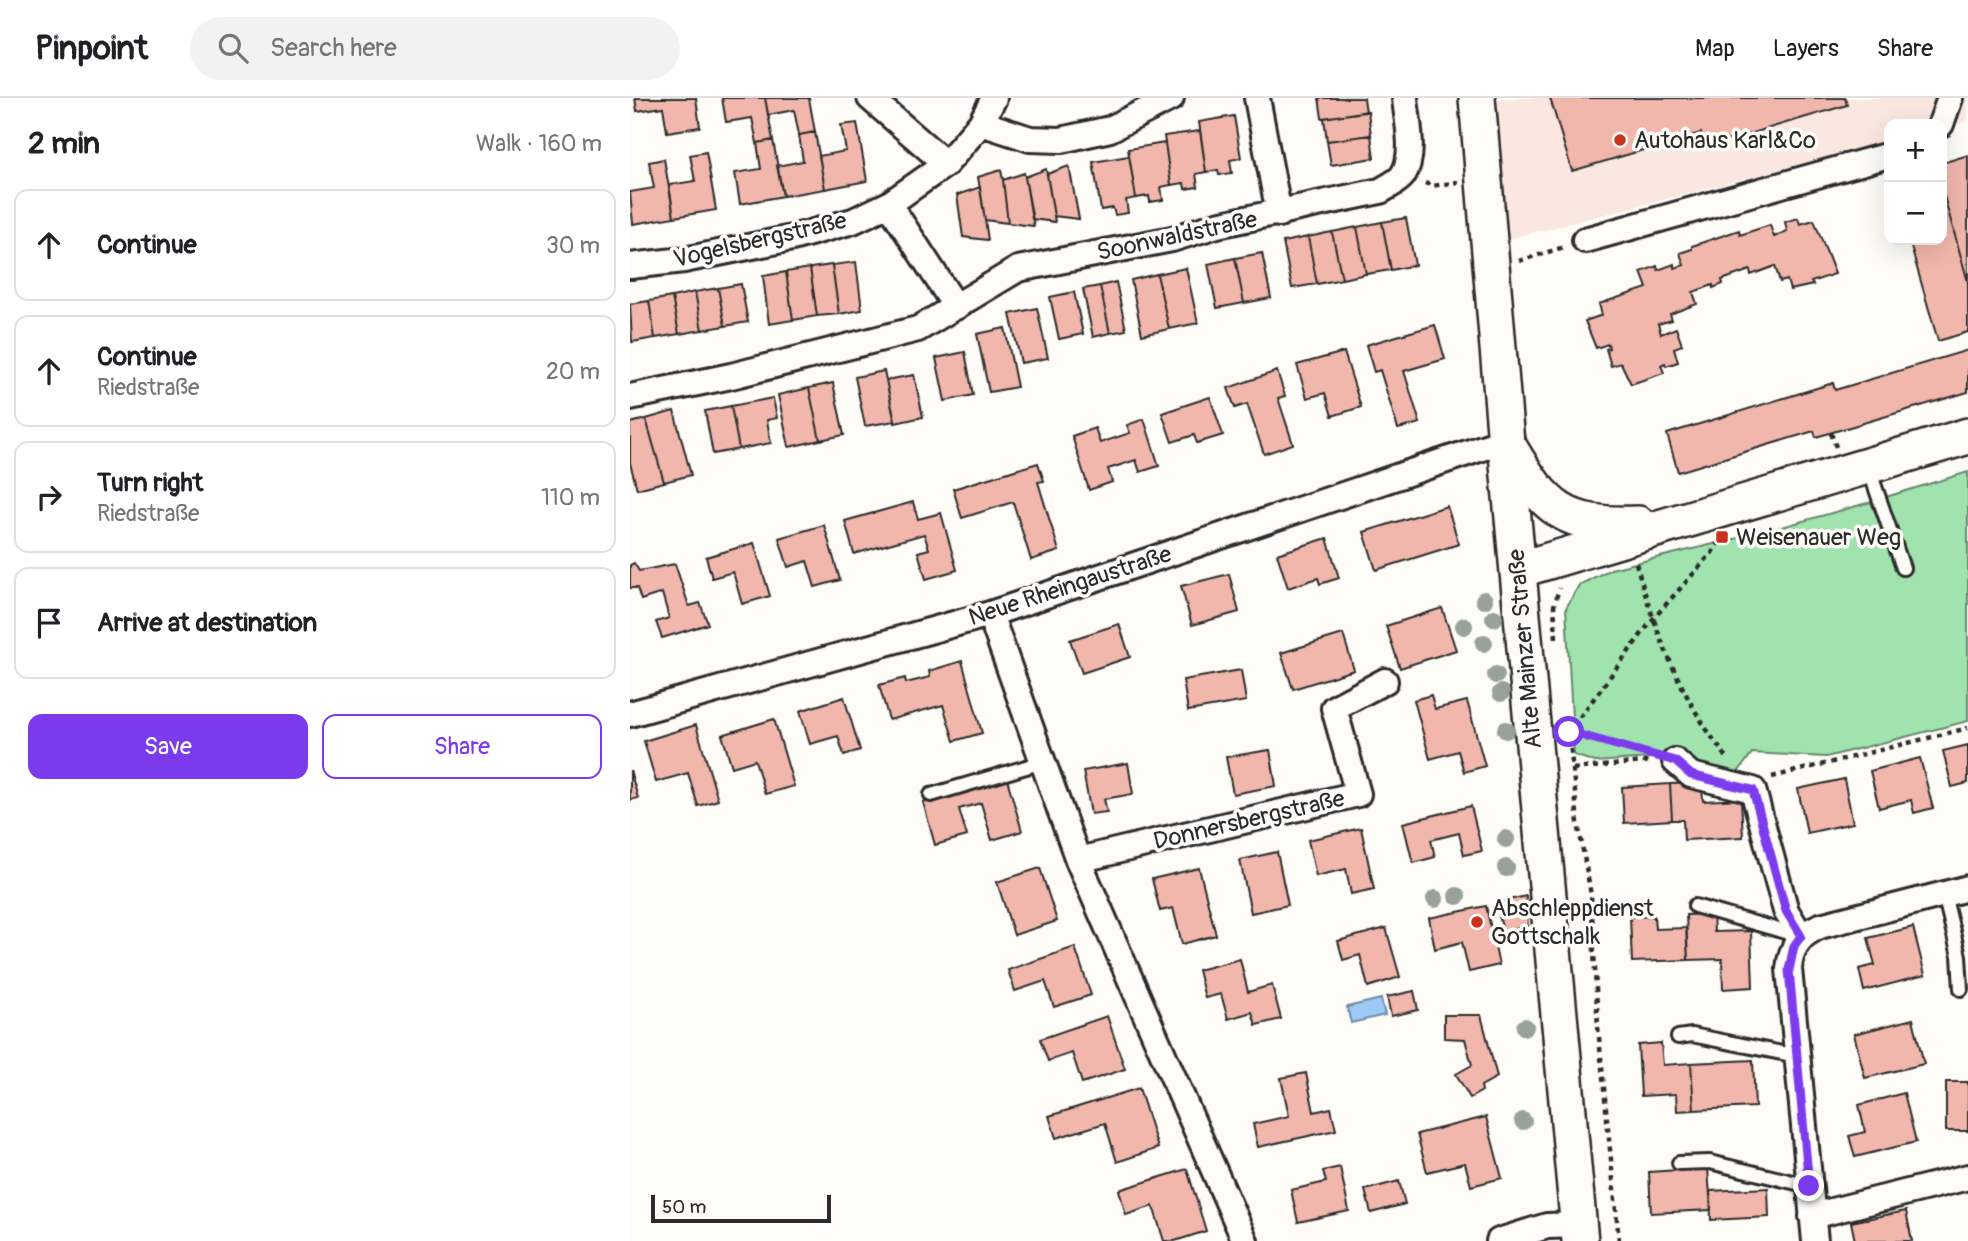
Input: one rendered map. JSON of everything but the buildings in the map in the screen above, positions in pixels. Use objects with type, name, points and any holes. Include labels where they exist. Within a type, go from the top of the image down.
[{"type":"street","points":[[870,98],[946,164]]},
{"type":"street","name":"Vogelsbergstraße","points":[[630,266],[684,260],[792,239],[853,221],[889,204],[946,164],[981,123],[994,98]]},
{"type":"street","points":[[981,123],[1030,139],[1061,140],[1110,129],[1171,98]]},
{"type":"street","points":[[1258,98],[1279,214]]},
{"type":"street","name":"Soonwaldstraße","points":[[630,397],[731,376],[918,329],[1018,269],[1172,239],[1217,225],[1380,191],[1403,176],[1409,147],[1405,98]]},
{"type":"street","name":"Alte Mainzer Straße","points":[[1477,98],[1506,443],[1580,1233]]},
{"type":"street","points":[[1943,119],[1950,98]]},
{"type":"street","points":[[1585,240],[1884,156]]},
{"type":"street","points":[[889,204],[956,307]]},
{"type":"street","points":[[1518,570],[1968,436]]},
{"type":"street","points":[[1506,443],[1543,499],[1563,514],[1575,519],[1615,525],[1673,523]]},
{"type":"street","name":"Neue Rheingaustraße","points":[[630,714],[990,614],[1491,445],[1506,443]]},
{"type":"street","points":[[990,614],[1079,860],[1245,1241]]},
{"type":"street","name":"Donnersbergstraße","points":[[1079,860],[1358,794],[1334,708],[1385,681]]},
{"type":"street","points":[[1672,760],[1691,775],[1753,790],[1786,911],[1801,936]]},
{"type":"street","points":[[1815,1241],[1789,970],[1794,946],[1801,936],[1820,926],[1968,888]]},
{"type":"street","points":[[1812,1216],[1968,1177]]},
{"type":"street","points":[[1499,1241],[1547,1226],[1580,1233]]},
{"type":"lane","points":[[1868,466],[1903,568]]},
{"type":"lane","points":[[931,795],[1043,762]]},
{"type":"lane","points":[[1944,894],[1959,956],[1961,989]]},
{"type":"lane","points":[[1695,906],[1801,936]]},
{"type":"lane","points":[[1678,1037],[1692,1035],[1797,1056]]},
{"type":"lane","points":[[1679,1163],[1710,1162],[1809,1186]]},
{"type":"path","points":[[1432,186],[1462,181]]},
{"type":"path","points":[[1511,264],[1537,256]]},
{"type":"path","points":[[1619,1241],[1598,1027],[1591,895],[1578,823],[1569,732],[1652,620],[1718,543]]},
{"type":"path","points":[[1634,559],[1652,620],[1677,679],[1711,737],[1753,790],[1761,780],[1968,728]]},
{"type":"path","points":[[1561,730],[1672,760]]},
{"type":"path","points":[[1573,769],[1672,760]]},
{"type":"shaded area","points":[[1495,98],[1968,98],[1968,121],[1947,127],[1947,119],[1884,119],[1884,143],[1508,239]]},
{"type":"green space","points":[[1968,472],[1968,721],[1826,757],[1752,753],[1736,775],[1675,756],[1595,762],[1574,755],[1566,608],[1579,585],[1611,569],[1767,531],[1871,502],[1875,512],[1889,508],[1886,497]]},
{"type":"water","points":[[1381,999],[1385,1015],[1351,1023],[1347,1007]]},
{"type":"place","name":"Autohaus Karl&Co","points":[[1620,140]]},
{"type":"place","name":"Weisenauer Weg","points":[[1722,537]]},
{"type":"place","name":"Abschleppdienst Gottschalk","points":[[1477,922]]},
{"type":"route","points":[[1569,732],[1675,761],[1691,775],[1753,790],[1786,911],[1801,936],[1790,957],[1789,970],[1809,1186]]}]
